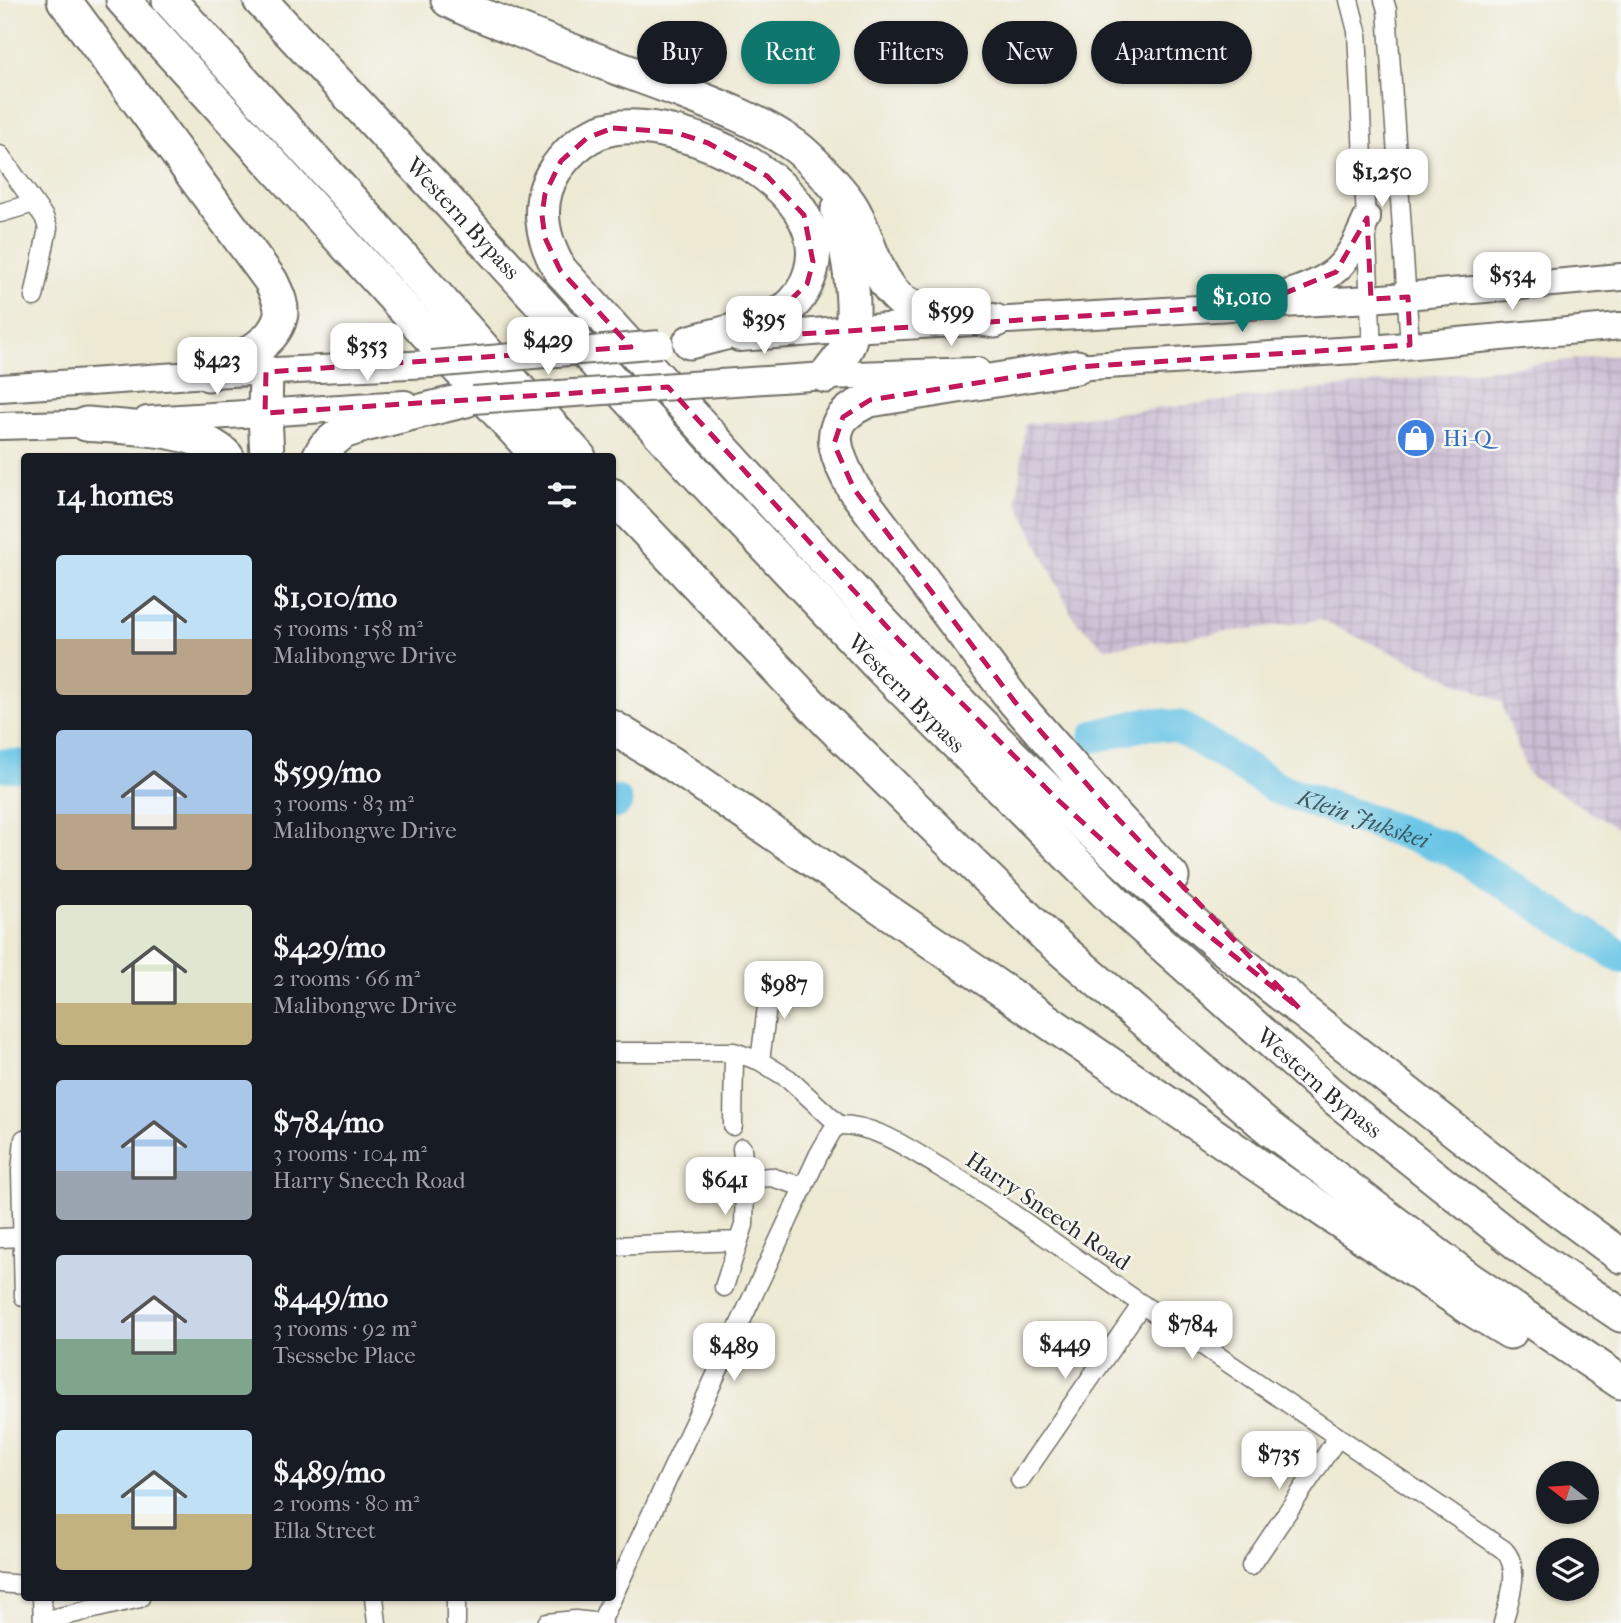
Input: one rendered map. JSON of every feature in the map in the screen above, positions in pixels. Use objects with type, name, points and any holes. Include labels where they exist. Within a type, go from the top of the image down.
[{"type":"highway","points":[[64,0],[271,281],[281,304],[281,317],[263,343],[208,374]]},
{"type":"highway","points":[[123,0],[536,453]]},
{"type":"highway","points":[[169,0],[373,224],[575,453]]},
{"type":"highway","name":"Western Bypass","points":[[260,0],[877,665],[1116,903],[1329,1094],[1532,1255],[1621,1315]]},
{"type":"highway","points":[[448,0],[556,45],[718,106],[796,147],[812,160],[853,209],[867,238],[876,267],[886,284],[902,301],[934,312],[995,321]]},
{"type":"highway","points":[[675,343],[769,319],[797,300],[807,284],[813,262],[811,238],[804,215],[767,176],[741,159],[708,143],[674,132],[650,128],[613,128],[599,132],[578,145],[561,161],[545,194],[542,215],[545,238],[560,270],[899,640],[1058,800],[1197,926],[1503,1168],[1621,1256]]},
{"type":"highway","points":[[826,376],[843,355],[849,342],[853,316],[847,246],[832,184]]},
{"type":"highway","points":[[1077,367],[870,400],[851,408],[843,417],[834,444],[838,460],[854,489],[1015,702],[1125,826],[1300,1009]]},
{"type":"highway","points":[[266,372],[267,453]]},
{"type":"highway","points":[[322,453],[333,439],[343,432],[470,400]]},
{"type":"highway","points":[[86,424],[185,434],[213,444],[223,453]]},
{"type":"highway","points":[[616,499],[828,722],[1048,938],[1269,1128],[1469,1279],[1621,1382]]},
{"type":"highway","points":[[616,729],[671,763],[1470,1308],[1621,1398]]},
{"type":"main road","points":[[1256,305],[1309,286],[1336,272],[1353,251],[1367,218]]},
{"type":"main road","points":[[0,388],[208,374],[432,364],[851,329],[1408,297],[1621,277]]},
{"type":"main road","points":[[0,426],[86,424],[826,376],[1077,367],[1372,349],[1621,326]]},
{"type":"street","points":[[1349,0],[1357,31],[1372,349]]},
{"type":"street","points":[[1384,0],[1387,10],[1410,345]]},
{"type":"street","points":[[0,155],[48,228],[34,297]]},
{"type":"street","points":[[0,213],[34,203]]},
{"type":"street","points":[[760,1061],[771,976]]},
{"type":"street","points":[[616,1052],[734,1052],[760,1061],[789,1079],[839,1125],[832,1131],[804,1187],[616,1593]]},
{"type":"street","points":[[733,1126],[734,1052]]},
{"type":"street","name":"Harry Sneech Road","points":[[839,1125],[855,1125],[873,1131],[951,1174],[1508,1555],[1513,1562],[1512,1589],[1503,1623]]},
{"type":"street","points":[[724,1287],[744,1225],[745,1179],[741,1148]]},
{"type":"street","points":[[745,1179],[771,1177],[804,1187]]},
{"type":"street","points":[[0,1238],[21,1237]]},
{"type":"street","points":[[616,1245],[739,1241]]},
{"type":"street","points":[[1020,1480],[1142,1304]]},
{"type":"street","points":[[1251,1566],[1338,1437]]},
{"type":"street","points":[[0,1583],[21,1585]]},
{"type":"street","points":[[42,1601],[43,1622],[127,1601]]},
{"type":"street","points":[[374,1601],[377,1623]]},
{"type":"street","points":[[456,1601],[456,1623]]},
{"type":"street","points":[[547,1623],[575,1620],[602,1623],[612,1601]]},
{"type":"highlighted area","points":[[613,128],[674,132],[708,143],[767,176],[804,215],[813,262],[807,284],[753,337],[1256,305],[1336,272],[1367,218],[1371,299],[1408,297],[1410,345],[1077,367],[870,400],[843,417],[834,444],[854,489],[1015,702],[1106,806],[1300,1009],[1197,926],[1058,800],[899,640],[668,387],[265,413],[266,372],[631,347],[560,270],[545,238],[542,215],[545,194],[561,161],[587,138]]},
{"type":"shaded area","points":[[1621,354],[1621,831],[1528,774],[1501,702],[1320,620],[1105,648],[1074,619],[1017,502],[1025,424]]},
{"type":"waterway","name":"Klein Jukskei","points":[[1096,736],[1149,723],[1180,727],[1279,789],[1452,850],[1621,957]]},
{"type":"waterway","name":"Klein Jukskei","points":[[0,765],[21,766]]},
{"type":"place","name":"Hi-Q","points":[[1416,438]]}]
